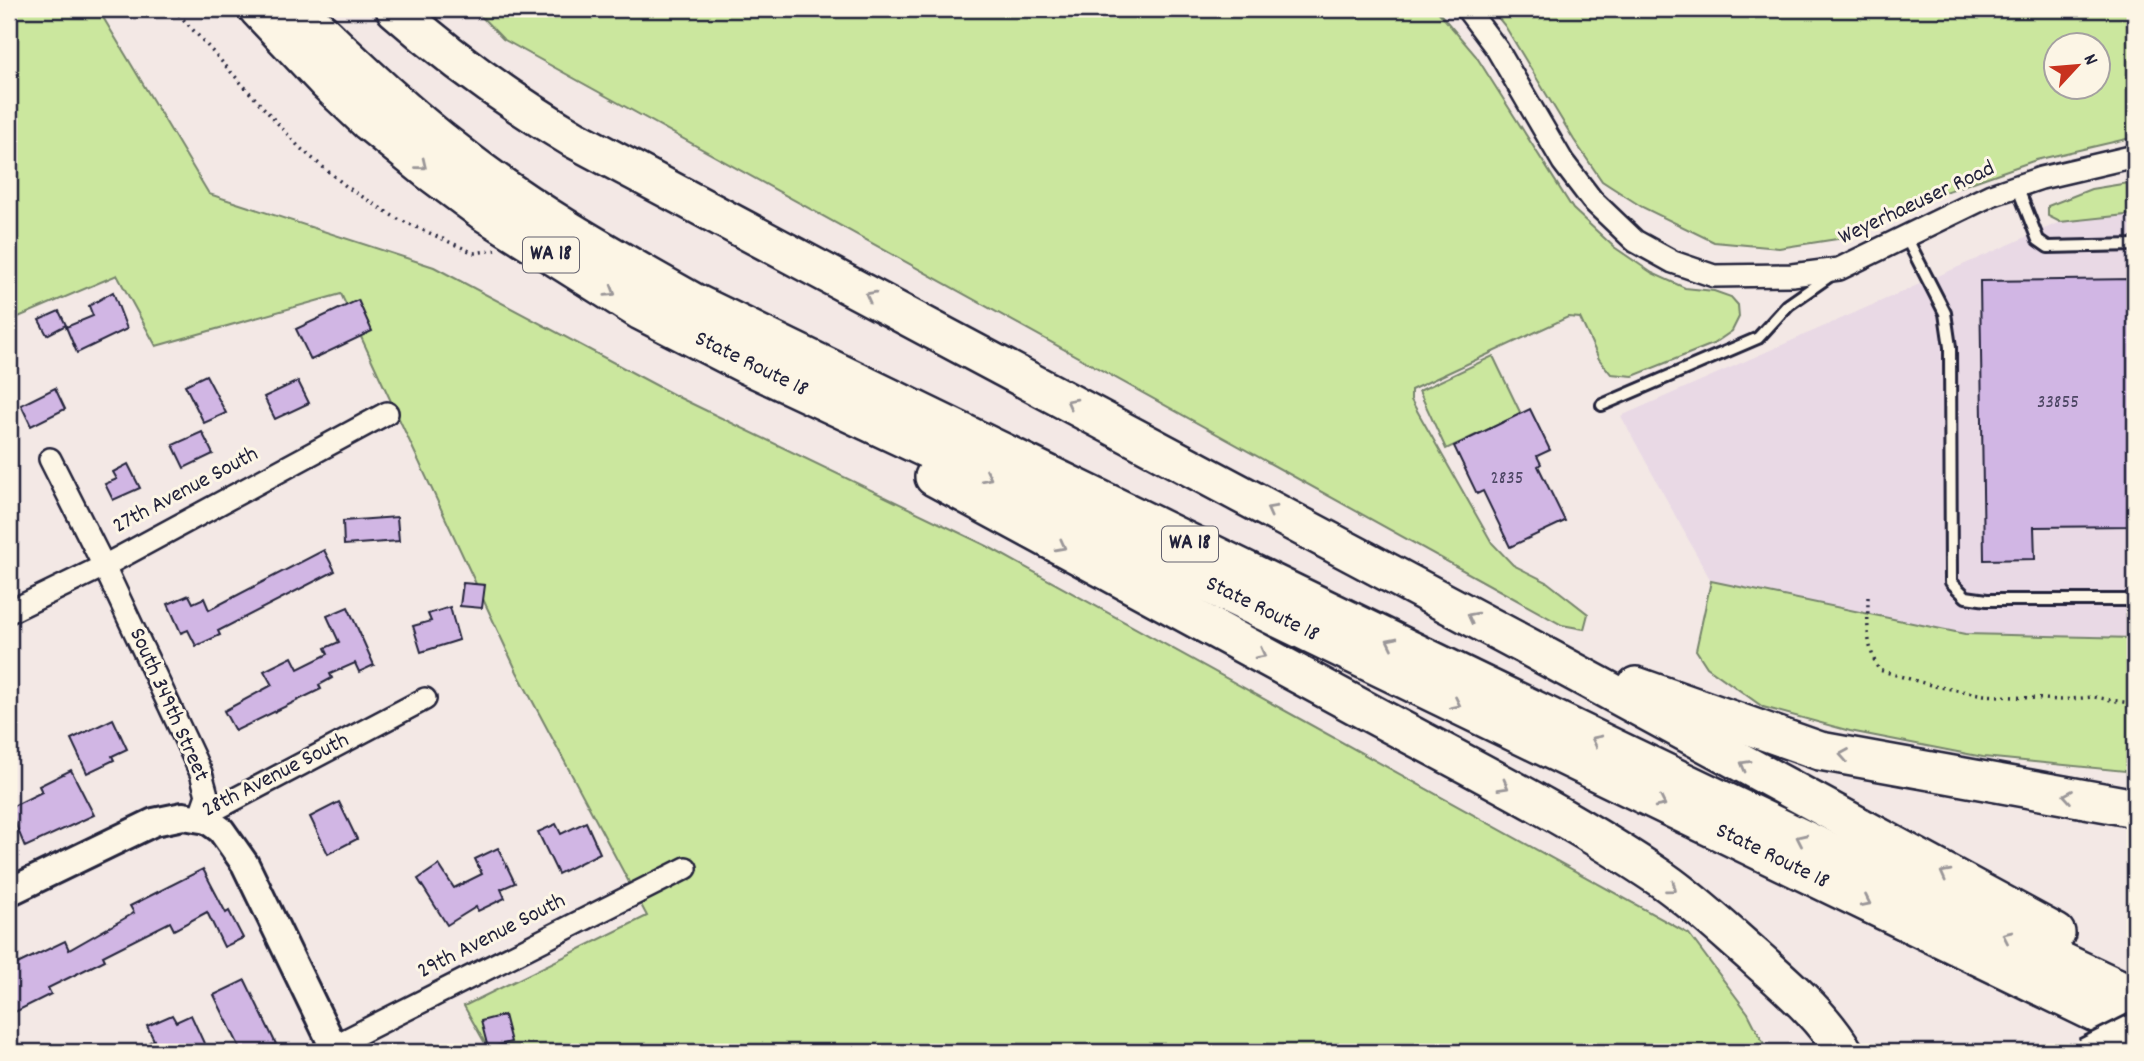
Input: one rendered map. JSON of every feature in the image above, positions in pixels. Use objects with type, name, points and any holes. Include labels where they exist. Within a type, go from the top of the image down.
[{"type":"highway","points":[[233,9],[286,59],[369,122]]},
{"type":"highway","name":"State Route 18","points":[[258,9],[369,122],[484,212],[641,311],[747,365],[989,478],[2135,1030]]},
{"type":"highway","name":"State Route 18","points":[[298,9],[398,104],[457,153],[525,202],[603,251],[695,303],[1374,634],[2135,996]]},
{"type":"highway","points":[[395,9],[469,70],[535,116],[574,139],[1532,649],[2135,975]]},
{"type":"highway","points":[[747,365],[904,461],[1499,783],[1615,850],[1673,888],[1749,952],[1814,1013],[1844,1052]]},
{"type":"highway","points":[[1532,649],[1820,751],[2135,808]]},
{"type":"street","name":"Weyerhaeuser Road","points":[[1467,9],[1497,49],[1563,162],[1592,200],[1635,241],[1673,262],[1714,276],[1779,276],[1839,269],[1991,195],[2040,178],[2135,156]]},
{"type":"street","name":"27th Avenue South","points":[[9,612],[104,566],[387,413]]},
{"type":"street","name":"South 349th Street","points":[[50,458],[204,778],[207,795],[199,818],[221,830],[246,864],[331,1050]]},
{"type":"street","name":"28th Avenue South","points":[[9,892],[145,826],[174,817],[199,818],[425,699]]},
{"type":"street","name":"29th Avenue South","points":[[331,1050],[686,868]]},
{"type":"street","points":[[2085,1052],[2135,1030]]},
{"type":"lane","points":[[2017,186],[2038,240],[2048,247],[2135,245]]},
{"type":"lane","points":[[1906,237],[1945,313],[1950,347],[1951,582],[1966,597],[1987,600],[2135,600]]},
{"type":"lane","points":[[1602,405],[1758,338],[1787,305],[1839,269]]},
{"type":"path","points":[[174,9],[300,148],[348,187],[396,218],[474,253],[535,246]]},
{"type":"path","points":[[1868,597],[1867,638],[1870,652],[1879,670],[1934,686],[1984,695],[2059,700],[2094,697],[2135,704]]},
{"type":"shaded area","points":[[2135,214],[2135,638],[1965,634],[1711,581],[1621,416],[2060,222]]},
{"type":"green space","points":[[9,9],[98,9],[209,194],[434,267],[680,398],[987,546],[1689,934],[1748,1013],[1768,1052],[490,1052],[464,1006],[647,916],[517,672],[341,294],[156,346],[117,275],[9,321]]},
{"type":"green space","points":[[474,9],[1436,9],[1476,56],[1573,209],[1614,247],[1652,273],[1685,288],[1714,291],[1731,297],[1738,305],[1739,317],[1732,331],[1713,344],[1633,376],[1611,374],[1599,359],[1580,318],[1568,317],[1411,390],[1411,400],[1492,543],[1513,565],[1547,582],[1588,614],[1584,629],[1562,625],[503,39]]},
{"type":"green space","points":[[1491,9],[2135,9],[2135,137],[2036,160],[1925,199],[1837,239],[1779,248],[1714,242],[1642,207],[1602,181],[1505,26]]},
{"type":"green space","points":[[2135,182],[2135,214],[2060,222],[2048,216],[2048,206],[2091,189]]},
{"type":"green space","points":[[1493,356],[1521,414],[1446,449],[1419,391]]},
{"type":"green space","points":[[1711,581],[1965,634],[2135,638],[2135,772],[1983,757],[1850,731],[1763,707],[1707,667],[1696,650]]},
{"type":"building","points":[[2135,279],[2135,526],[2034,527],[2035,559],[1984,560],[1980,281]]},
{"type":"building","points":[[113,292],[127,329],[77,353],[66,327],[93,316],[89,306]]},
{"type":"building","points":[[358,300],[372,331],[311,360],[296,329]]},
{"type":"building","points":[[59,311],[66,325],[47,335],[39,320]]},
{"type":"building","points":[[206,375],[226,413],[204,423],[185,385]]},
{"type":"building","points":[[298,381],[309,403],[275,419],[264,397]]},
{"type":"building","points":[[55,388],[65,409],[31,426],[21,405]]},
{"type":"building","points":[[1530,409],[1550,450],[1537,456],[1541,464],[1538,466],[1565,521],[1510,547],[1483,491],[1477,494],[1454,446]]},
{"type":"building","points":[[202,432],[213,454],[184,468],[173,445]]},
{"type":"building","points":[[128,464],[140,488],[113,500],[105,484],[117,479],[113,472]]},
{"type":"building","points":[[397,517],[399,541],[344,545],[343,521]]},
{"type":"building","points":[[324,550],[335,571],[218,631],[220,635],[196,646],[188,630],[181,633],[168,604],[189,595],[193,603],[204,598],[209,610]]},
{"type":"building","points":[[463,583],[485,585],[482,608],[460,606]]},
{"type":"building","points":[[348,607],[374,665],[359,672],[355,663],[330,674],[332,678],[319,685],[321,689],[235,731],[224,711],[272,685],[264,671],[292,657],[298,669],[328,654],[325,648],[339,642],[327,616]]},
{"type":"building","points":[[450,607],[459,640],[421,652],[413,626],[431,621],[428,614]]},
{"type":"building","points":[[113,719],[127,749],[112,756],[114,760],[87,773],[71,739]]},
{"type":"building","points":[[71,770],[94,815],[25,847],[9,808],[42,792],[39,786]]},
{"type":"building","points":[[339,802],[357,839],[328,854],[310,817]]},
{"type":"building","points":[[586,822],[600,853],[558,874],[538,832],[556,824],[561,834]]},
{"type":"building","points":[[498,848],[515,883],[501,889],[505,898],[478,911],[476,907],[447,925],[418,879],[439,865],[454,888],[482,874],[475,859]]},
{"type":"building","points":[[203,869],[226,913],[229,911],[243,938],[224,947],[207,912],[174,930],[170,922],[103,956],[105,960],[48,988],[51,994],[9,1015],[9,968],[65,941],[69,950],[134,913],[130,906]]},
{"type":"building","points":[[245,980],[276,1044],[258,1052],[242,1052],[214,995]]},
{"type":"building","points":[[172,1015],[176,1022],[191,1015],[208,1052],[153,1052],[148,1043],[154,1040],[147,1026]]},
{"type":"building","points":[[504,1015],[511,1042],[488,1048],[481,1021]]}]
